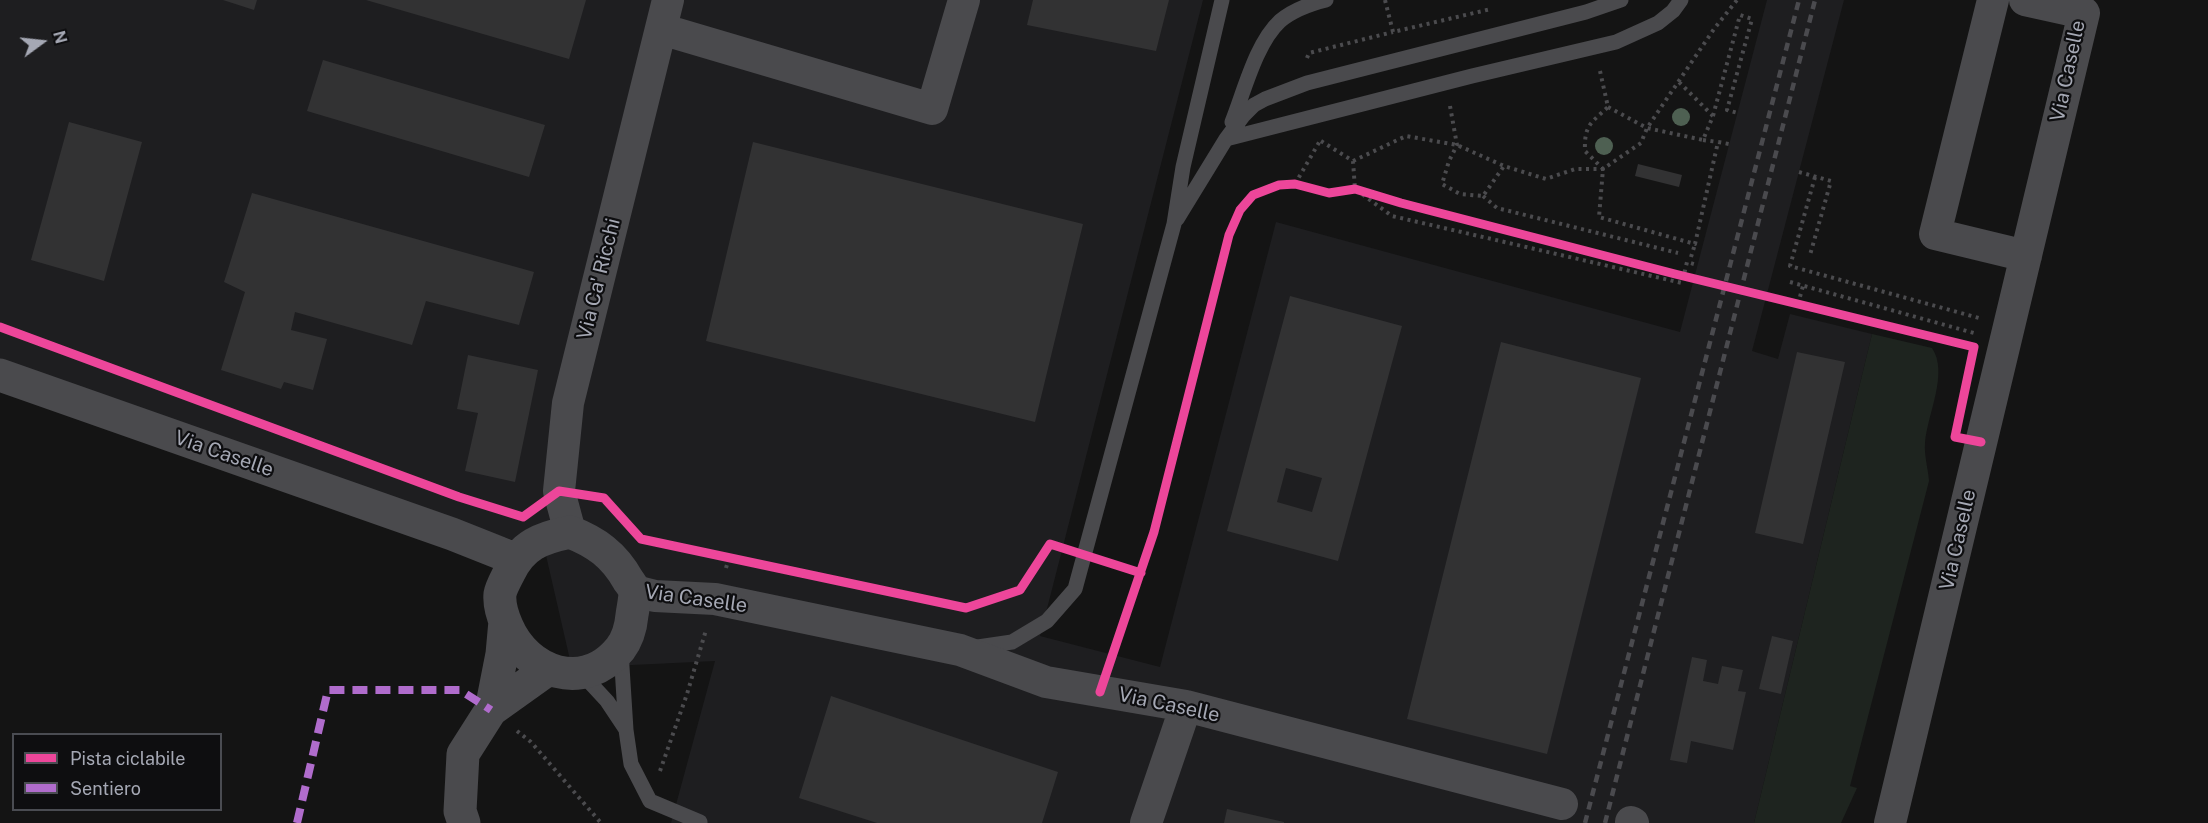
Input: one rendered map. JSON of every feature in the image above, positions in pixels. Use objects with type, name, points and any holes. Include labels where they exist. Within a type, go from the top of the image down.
[{"type":"street","name":"Via Ca' Ricchi","points":[[570,532],[559,491],[568,403],[664,14],[932,109],[964,0]]},
{"type":"street","points":[[1993,0],[1935,234],[2025,256]]},
{"type":"street","name":"Via Caselle","points":[[1890,823],[2084,13],[2025,0]]},
{"type":"street","name":"Via Caselle","points":[[0,375],[442,530],[515,560]]},
{"type":"street","points":[[570,532],[544,537],[528,547],[515,560],[500,594],[505,621],[512,638],[526,656],[547,670],[581,673],[604,664],[621,648]]},
{"type":"street","name":"Via Caselle","points":[[570,532],[604,549],[619,564],[635,591],[630,626],[621,648]]},
{"type":"street","name":"Via Caselle","points":[[635,591],[656,596],[715,599],[960,650],[1046,682],[1186,706],[1562,804]]},
{"type":"street","points":[[464,823],[460,811],[463,754],[491,710],[502,654],[505,621]]},
{"type":"street","points":[[491,710],[547,670]]},
{"type":"street","points":[[1146,823],[1186,706]]},
{"type":"lane","points":[[960,650],[1012,642],[1047,621],[1075,589],[1174,224],[1183,166],[1222,0]]},
{"type":"lane","points":[[1226,139],[1256,59],[1267,38],[1279,22],[1290,13],[1324,0]]},
{"type":"lane","points":[[1174,224],[1226,139],[1243,116],[1254,105],[1276,93],[1307,82],[1586,12],[1621,0]]},
{"type":"lane","points":[[1226,139],[1616,42],[1658,23],[1673,11],[1681,0]]},
{"type":"lane","points":[[621,648],[626,730],[632,764],[650,801],[700,822]]},
{"type":"lane","points":[[581,673],[607,701],[626,730]]},
{"type":"path","points":[[1385,0],[1393,32],[1501,6]]},
{"type":"path","points":[[1353,161],[1406,136],[1457,145],[1504,166],[1546,180],[1575,169],[1603,169],[1641,143],[1647,128],[1714,28],[1737,0]]},
{"type":"path","points":[[1703,140],[1713,116],[1740,15],[1752,19],[1727,110],[1738,113]]},
{"type":"path","points":[[1593,48],[1608,106],[1647,128],[1729,144]]},
{"type":"path","points":[[1679,82],[1713,116]]},
{"type":"path","points":[[1449,96],[1457,145],[1442,184],[1460,194],[1483,196],[1497,208],[1678,253]]},
{"type":"path","points":[[1608,106],[1588,126],[1584,137],[1585,151],[1603,169],[1599,218],[1695,244]]},
{"type":"path","points":[[1321,141],[1353,161]]},
{"type":"path","points":[[1691,257],[1718,142]]},
{"type":"path","points":[[1351,190],[1353,161]]},
{"type":"path","points":[[1483,196],[1504,166]]},
{"type":"path","points":[[1799,172],[1830,181],[1810,255]]},
{"type":"path","points":[[1790,282],[1976,333],[1981,318],[1790,266],[1815,177]]},
{"type":"path","points":[[1287,184],[1306,187]]},
{"type":"path","points":[[1351,190],[1390,200]]},
{"type":"path","points":[[1351,190],[1392,216],[1682,283],[1687,262],[1697,265]]},
{"type":"path","points":[[1561,244],[1697,280]]},
{"type":"path","points":[[1785,302],[1798,304],[1803,286]]},
{"type":"path","points":[[718,555],[741,560]]},
{"type":"path","points":[[650,801],[687,694],[729,558]]},
{"type":"path","points":[[491,710],[531,742],[601,823]]},
{"type":"shaded area","points":[[0,0],[1203,0],[1040,636],[1160,667],[1276,222],[1680,332],[1767,0],[1844,0],[1752,351],[1778,359],[1790,314],[1872,334],[1754,823],[671,823],[715,661],[612,666],[573,673],[545,551],[0,366]]},
{"type":"shaded area","points":[[1872,334],[1932,348],[1937,358],[1938,382],[1925,443],[1929,481],[1850,786],[1857,788],[1841,823],[1754,823]]},
{"type":"building","points":[[223,0],[257,0],[254,10]]},
{"type":"building","points":[[366,0],[586,0],[569,59]]},
{"type":"building","points":[[1033,0],[1169,0],[1156,51],[1027,25]]},
{"type":"building","points":[[323,60],[545,125],[529,177],[307,111]]},
{"type":"building","points":[[69,122],[142,142],[104,281],[31,260]]},
{"type":"building","points":[[753,142],[1083,224],[1035,422],[706,341]]},
{"type":"building","points":[[1638,164],[1682,175],[1679,187],[1635,176]]},
{"type":"building","points":[[252,193],[534,272],[519,325],[426,301],[412,345],[295,312],[291,330],[327,339],[313,390],[284,382],[281,389],[221,370],[245,292],[224,282]]},
{"type":"building","points":[[1290,296],[1402,326],[1338,561],[1227,531]],"holes":[[[1286,468],[1322,478],[1312,512],[1277,502]]]},
{"type":"building","points":[[1501,342],[1641,378],[1547,754],[1407,719]]},
{"type":"building","points":[[1797,352],[1845,362],[1803,544],[1755,533]]},
{"type":"building","points":[[468,355],[538,370],[515,482],[465,471],[478,413],[457,409]]},
{"type":"building","points":[[1772,636],[1793,641],[1781,694],[1759,689]]},
{"type":"building","points":[[1692,657],[1707,660],[1703,681],[1718,684],[1722,666],[1743,670],[1738,691],[1746,692],[1733,750],[1691,741],[1687,763],[1670,760]]},
{"type":"building","points":[[831,696],[1058,772],[1042,823],[877,823],[799,798]]},
{"type":"building","points":[[1227,809],[1284,822],[1284,823],[1224,823]]},
{"type":"railway","points":[[1585,823],[1799,0]]},
{"type":"railway","points":[[1605,823],[1815,0]]},
{"type":"marked path","points":[[297,823],[328,690],[460,690],[491,710]]},
{"type":"cycle path","points":[[1100,692],[1154,532],[1229,235],[1240,210],[1253,195],[1279,185],[1295,184],[1329,193],[1355,189],[1675,274],[1974,347],[1955,437],[1981,442]]},
{"type":"cycle path","points":[[0,327],[459,497],[523,517],[559,491],[604,498],[641,539],[966,608],[1020,590],[1050,544],[1141,573]]}]
